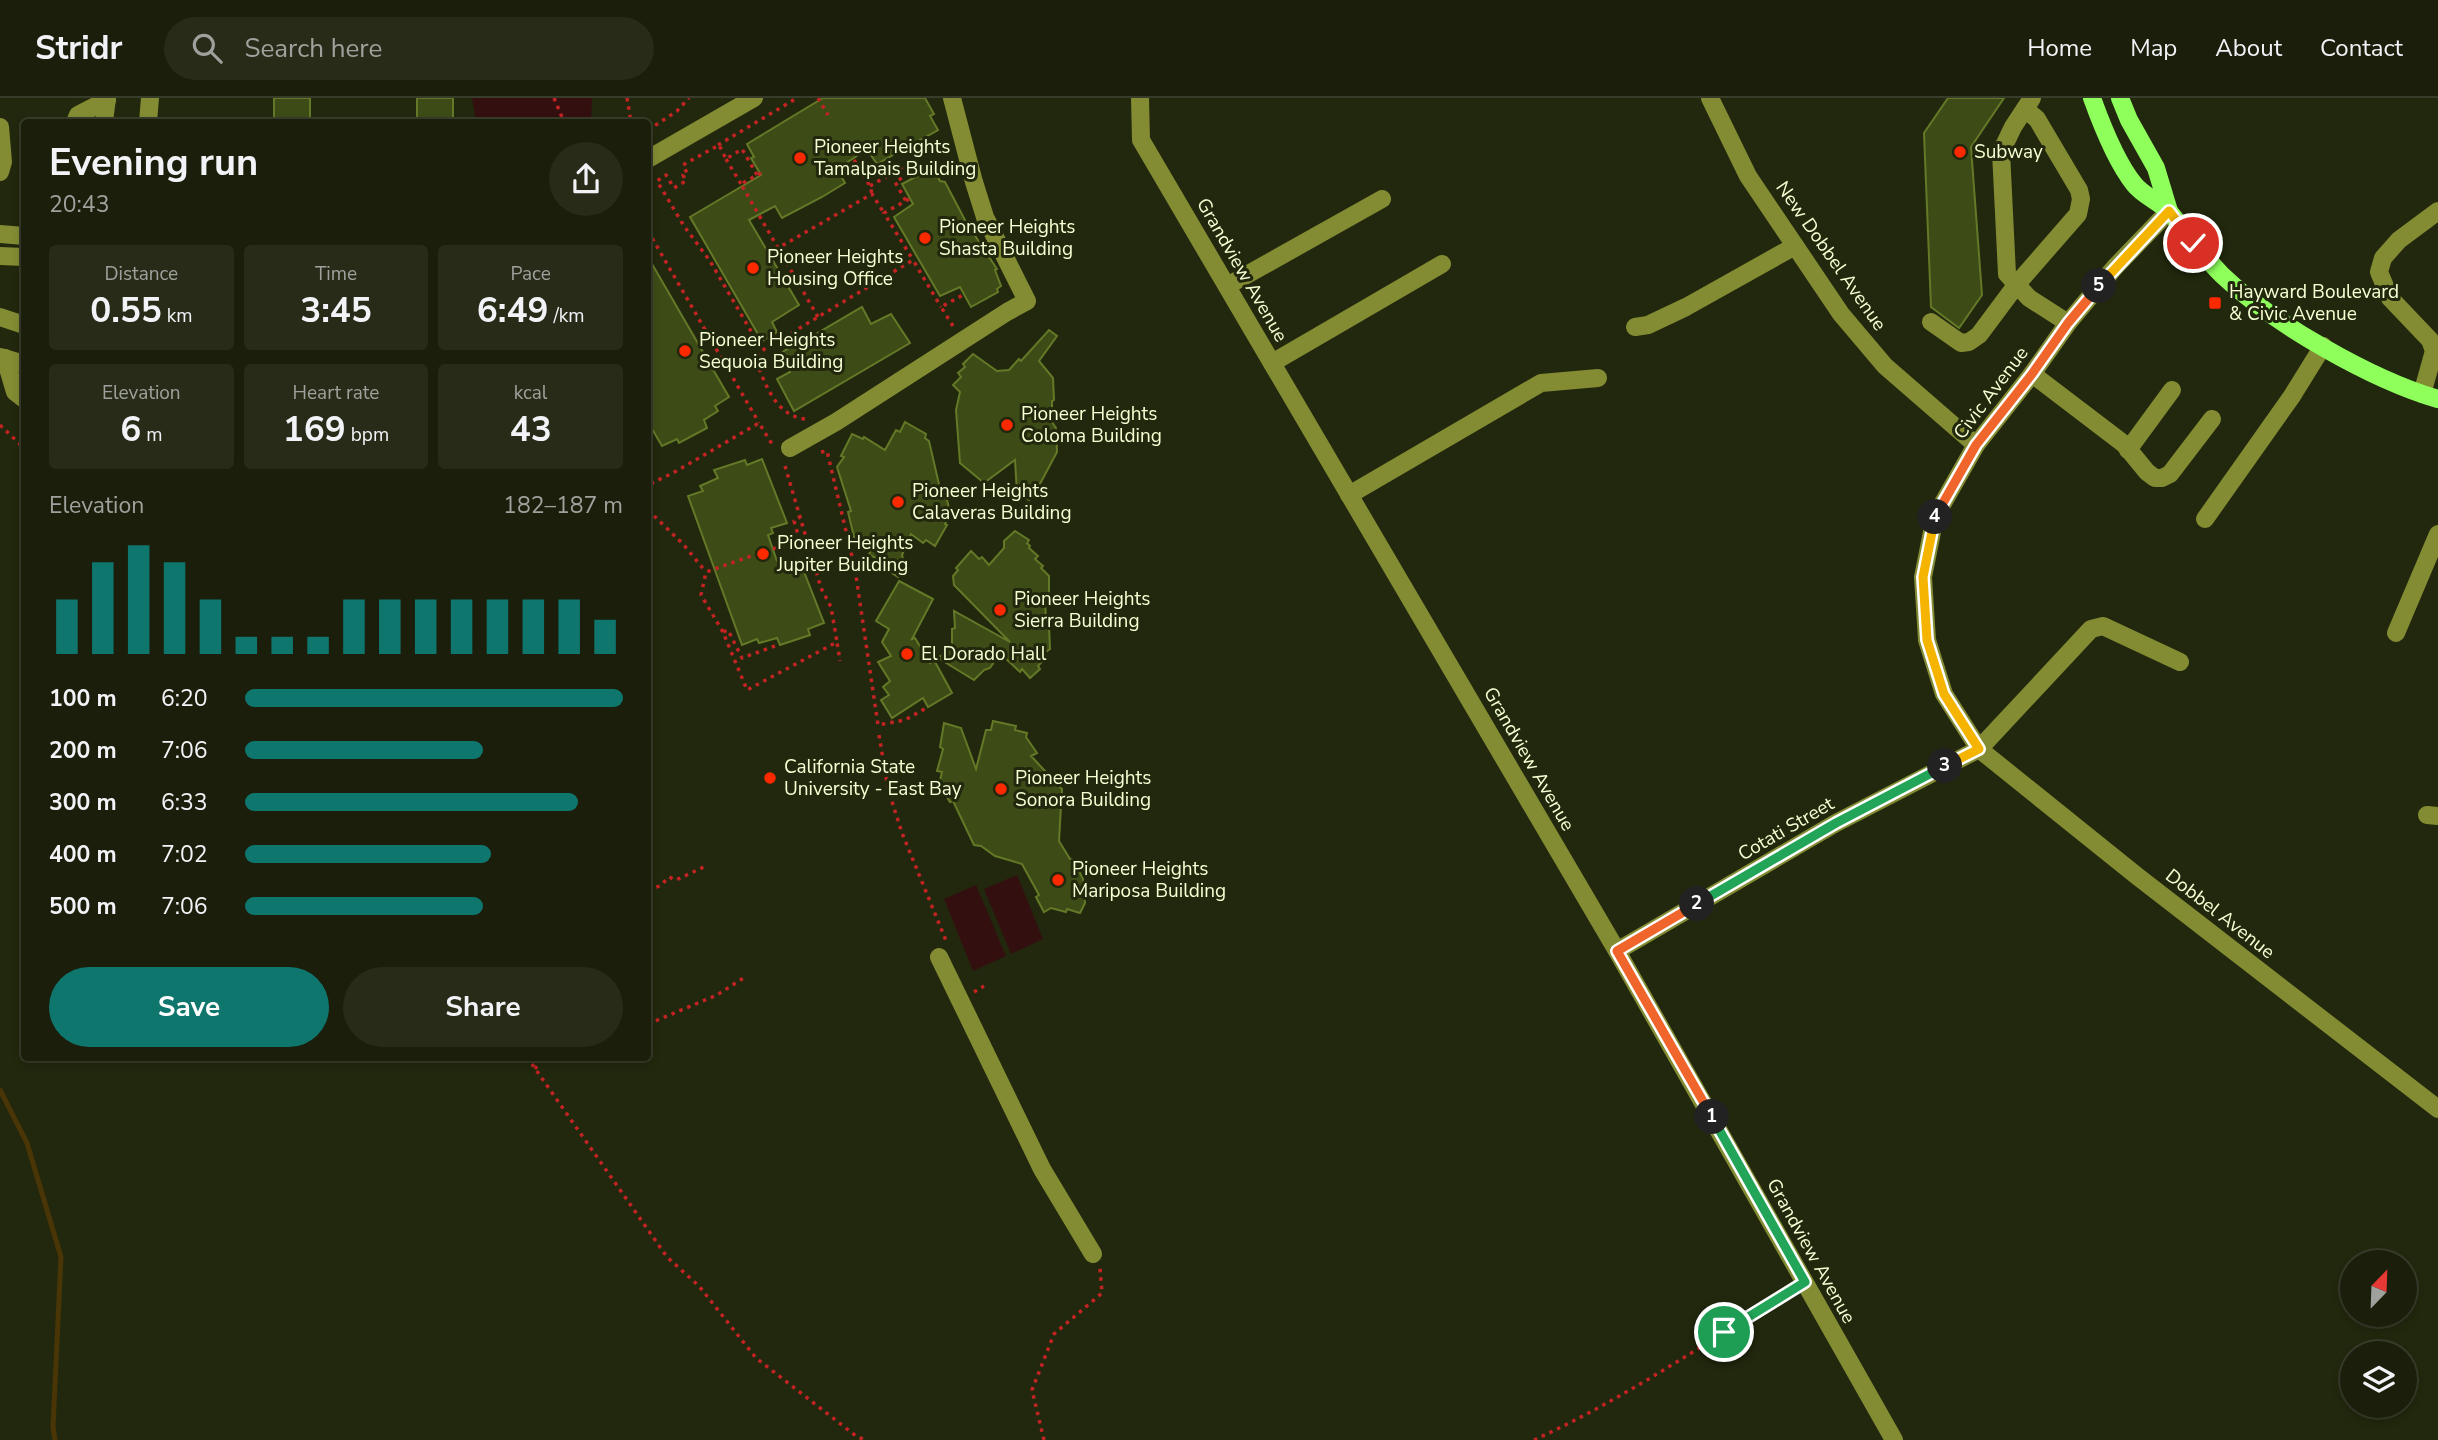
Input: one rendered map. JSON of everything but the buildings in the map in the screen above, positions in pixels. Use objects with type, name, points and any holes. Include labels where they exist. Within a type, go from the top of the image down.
[{"type":"main road","points":[[2092,98],[2103,129],[2134,185],[2169,211],[2193,243],[2232,283],[2247,296],[2323,346],[2364,368],[2430,397]]},
{"type":"main road","points":[[2120,98],[2156,168],[2169,211]]},
{"type":"street","points":[[148,119],[150,98]]},
{"type":"street","points":[[651,157],[754,98]]},
{"type":"street","points":[[783,452],[836,422],[1027,301],[985,217],[952,98]]},
{"type":"street","name":"Grandview Avenue","points":[[1140,98],[1141,140],[1617,951],[1894,1440]]},
{"type":"street","name":"New Dobbel Avenue","points":[[1710,98],[1748,176],[1841,314],[1885,366],[1976,445]]},
{"type":"street","points":[[76,119],[107,99]]},
{"type":"street","points":[[104,119],[107,99]]},
{"type":"street","points":[[1931,322],[1961,343],[1969,342],[1979,335],[2017,284],[2077,214],[2081,199],[2079,190],[2028,103]]},
{"type":"street","points":[[2028,103],[2001,152],[2007,274],[2029,298],[2068,323]]},
{"type":"street","points":[[0,127],[3,162],[0,172]]},
{"type":"street","points":[[1227,286],[1382,199]]},
{"type":"street","name":"Civic Avenue","points":[[1979,749],[1944,694],[1927,640],[1923,577],[1935,517],[1976,445],[2068,323],[2115,267],[2169,211]]},
{"type":"street","points":[[2430,397],[2434,351],[2430,340],[2390,298],[2379,272],[2383,258],[2399,240],[2438,211]]},
{"type":"street","points":[[0,234],[21,236]]},
{"type":"street","points":[[1634,327],[1648,325],[1686,307],[1795,246]]},
{"type":"street","points":[[0,256],[21,257]]},
{"type":"street","points":[[1272,363],[1442,264]]},
{"type":"street","points":[[0,317],[21,324]]},
{"type":"street","points":[[2205,519],[2292,396],[2323,346]]},
{"type":"street","points":[[2,357],[21,363]]},
{"type":"street","points":[[2,357],[15,392],[21,397]]},
{"type":"street","points":[[2032,374],[2128,450],[2155,478],[2170,474],[2212,419]]},
{"type":"street","points":[[1349,495],[1541,383],[1598,378]]},
{"type":"street","points":[[2128,450],[2172,390]]},
{"type":"street","points":[[2396,633],[2438,534]]},
{"type":"street","name":"Cotati Street","points":[[1617,951],[1836,823],[1979,749],[2091,629],[2103,626],[2180,662]]},
{"type":"street","name":"Dobbel Avenue","points":[[1979,749],[2137,876],[2438,1109]]},
{"type":"street","points":[[944,952],[1042,1169],[1093,1254]]},
{"type":"path","points":[[554,98],[563,119]]},
{"type":"path","points":[[627,98],[630,119]]},
{"type":"path","points":[[651,128],[677,111],[689,98]]},
{"type":"path","points":[[762,350],[710,261],[684,226],[657,181],[666,175],[674,188],[686,181],[683,176],[687,173],[683,165],[797,98]]},
{"type":"path","points":[[818,98],[828,115]]},
{"type":"path","points":[[870,186],[950,139]]},
{"type":"path","points":[[717,146],[719,145],[818,318]]},
{"type":"path","points":[[726,159],[743,149],[759,174],[741,184]]},
{"type":"path","points":[[884,214],[907,200],[895,182],[921,167],[916,159]]},
{"type":"path","points":[[854,160],[941,307]]},
{"type":"path","points":[[778,248],[872,194]]},
{"type":"path","points":[[651,236],[760,423],[783,452],[821,588],[831,607],[840,661]]},
{"type":"path","points":[[793,418],[782,410],[762,376],[755,360],[758,353],[914,260]]},
{"type":"path","points":[[651,486],[760,423]]},
{"type":"path","points":[[0,425],[21,445]]},
{"type":"path","points":[[812,453],[827,452],[831,468],[855,569],[878,725],[905,720],[928,707]]},
{"type":"path","points":[[651,513],[683,544],[706,572]]},
{"type":"path","points":[[773,549],[799,538],[794,521],[800,517]]},
{"type":"path","points":[[706,572],[751,556]]},
{"type":"path","points":[[706,572],[701,595],[723,632],[747,690],[837,642]]},
{"type":"path","points":[[723,632],[728,630],[742,658],[775,646]]},
{"type":"path","points":[[879,735],[888,789],[944,952]]},
{"type":"path","points":[[651,888],[660,886],[669,877],[676,880],[706,866]]},
{"type":"path","points":[[651,1023],[717,995],[745,977]]},
{"type":"path","points":[[970,994],[984,986]]},
{"type":"path","points":[[530,1061],[667,1257],[699,1286],[756,1358],[856,1436],[865,1440]]},
{"type":"path","points":[[535,1069],[540,1061]]},
{"type":"path","points":[[1044,1440],[1032,1390],[1054,1334],[1102,1293],[1099,1265],[1093,1254]]},
{"type":"path","points":[[1534,1440],[1643,1381],[1805,1282]]},
{"type":"shaded area","points":[[472,98],[592,98],[591,119],[476,119]]},
{"type":"shaded area","points":[[1017,875],[1043,939],[1011,954],[984,889]]},
{"type":"shaded area","points":[[976,885],[1006,956],[973,971],[944,899]]},
{"type":"waterway","points":[[0,1090],[27,1143],[61,1257],[53,1427],[55,1440]]},
{"type":"place","name":"Subway","points":[[1960,152]]},
{"type":"place","name":"Pioneer Heights Tamalpais Building","points":[[800,158]]},
{"type":"place","name":"Pioneer Heights Shasta Building","points":[[925,238]]},
{"type":"place","name":"Pioneer Heights Housing Office","points":[[753,268]]},
{"type":"place","name":"Hayward Boulevard & Civic Avenue","points":[[2215,303]]},
{"type":"place","name":"Pioneer Heights Sequoia Building","points":[[685,351]]},
{"type":"place","name":"Pioneer Heights Coloma Building","points":[[1007,425]]},
{"type":"place","name":"Pioneer Heights Calaveras Building","points":[[898,502]]},
{"type":"place","name":"Pioneer Heights Jupiter Building","points":[[763,554]]},
{"type":"place","name":"Pioneer Heights Sierra Building","points":[[1000,610]]},
{"type":"place","name":"El Dorado Hall","points":[[907,654]]},
{"type":"place","name":"California State University - East Bay","points":[[770,778]]},
{"type":"place","name":"Pioneer Heights Sonora Building","points":[[1001,789]]},
{"type":"place","name":"Pioneer Heights Mariposa Building","points":[[1058,880]]},
{"type":"route","points":[[1724,1332],[1805,1282],[1617,951],[1836,823],[1979,749],[1944,694],[1927,640],[1923,577],[1935,517],[1976,445],[2068,323],[2115,267],[2169,211],[2193,243]]}]
